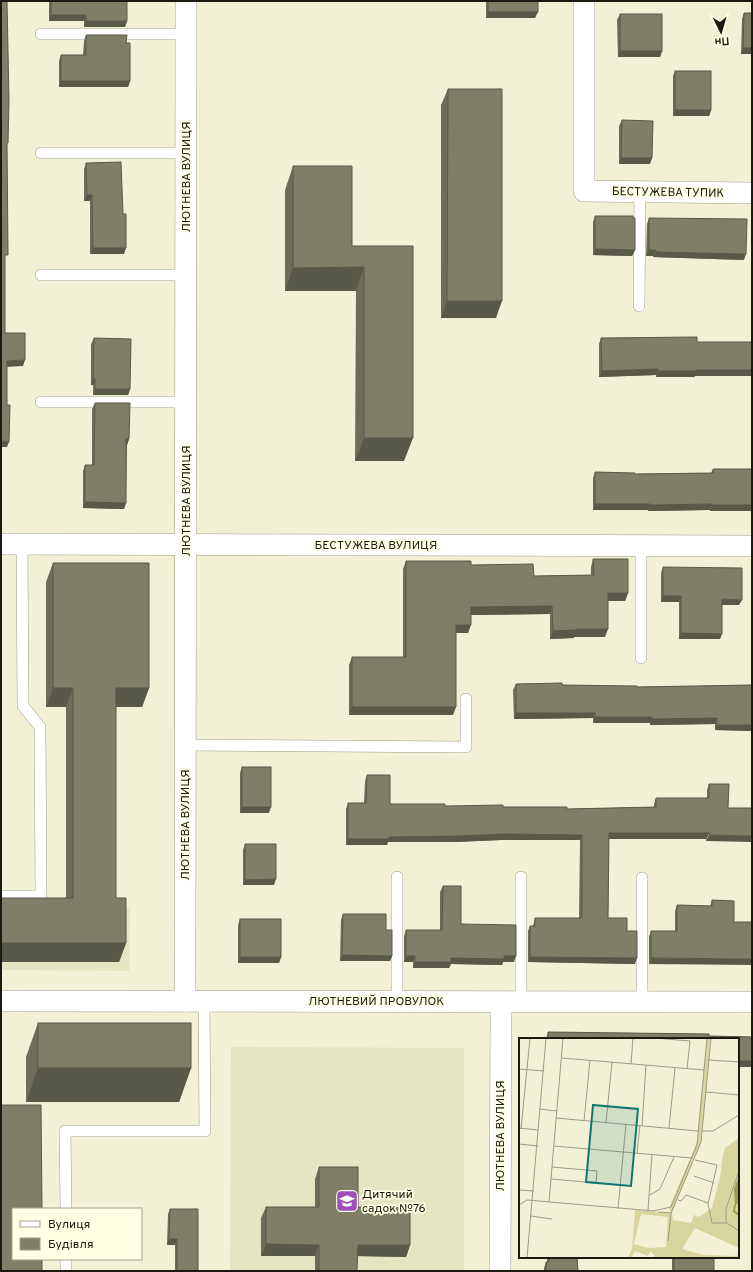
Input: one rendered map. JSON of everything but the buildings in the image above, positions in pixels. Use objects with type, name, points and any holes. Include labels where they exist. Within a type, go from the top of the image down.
[{"type":"street","name":"ЛЮТНЕВА ВУЛИЦЯ","points":[[186,1],[185,745],[195,1001]]},
{"type":"street","name":"БЕСТУЖЕВА ТУПИК","points":[[584,1],[584,191],[752,192]]},
{"type":"street","name":"БЕСТУЖЕВА ВУЛИЦЯ","points":[[1,544],[752,546]]},
{"type":"street","name":"ЛЮТНЕВИЙ ПРОВУЛОК","points":[[1,1001],[752,1002]]},
{"type":"street","name":"ЛЮТНЕВА ВУЛИЦЯ","points":[[500,1271],[511,1002]]},
{"type":"lane","points":[[41,34],[186,34]]},
{"type":"lane","points":[[41,153],[186,153]]},
{"type":"lane","points":[[639,306],[640,191]]},
{"type":"lane","points":[[41,275],[186,275]]},
{"type":"lane","points":[[41,402],[186,402]]},
{"type":"lane","points":[[1,896],[41,896],[40,727],[24,706],[22,544]]},
{"type":"lane","points":[[641,546],[641,658]]},
{"type":"lane","points":[[185,745],[466,747],[466,699]]},
{"type":"lane","points":[[397,1001],[398,877]]},
{"type":"lane","points":[[511,1002],[521,877]]},
{"type":"lane","points":[[642,878],[642,1002]]},
{"type":"lane","points":[[66,1208],[65,1131],[204,1131],[195,1001]]},
{"type":"lane","points":[[66,1260],[66,1271]]},
{"type":"shaded area","points":[[1,907],[130,907],[129,971],[1,970]]},
{"type":"shaded area","name":"Дитячий садок №76","points":[[231,1047],[464,1048],[464,1271],[230,1271]]},
{"type":"place","name":"Дитячий садок №76","points":[[347,1201]]}]
